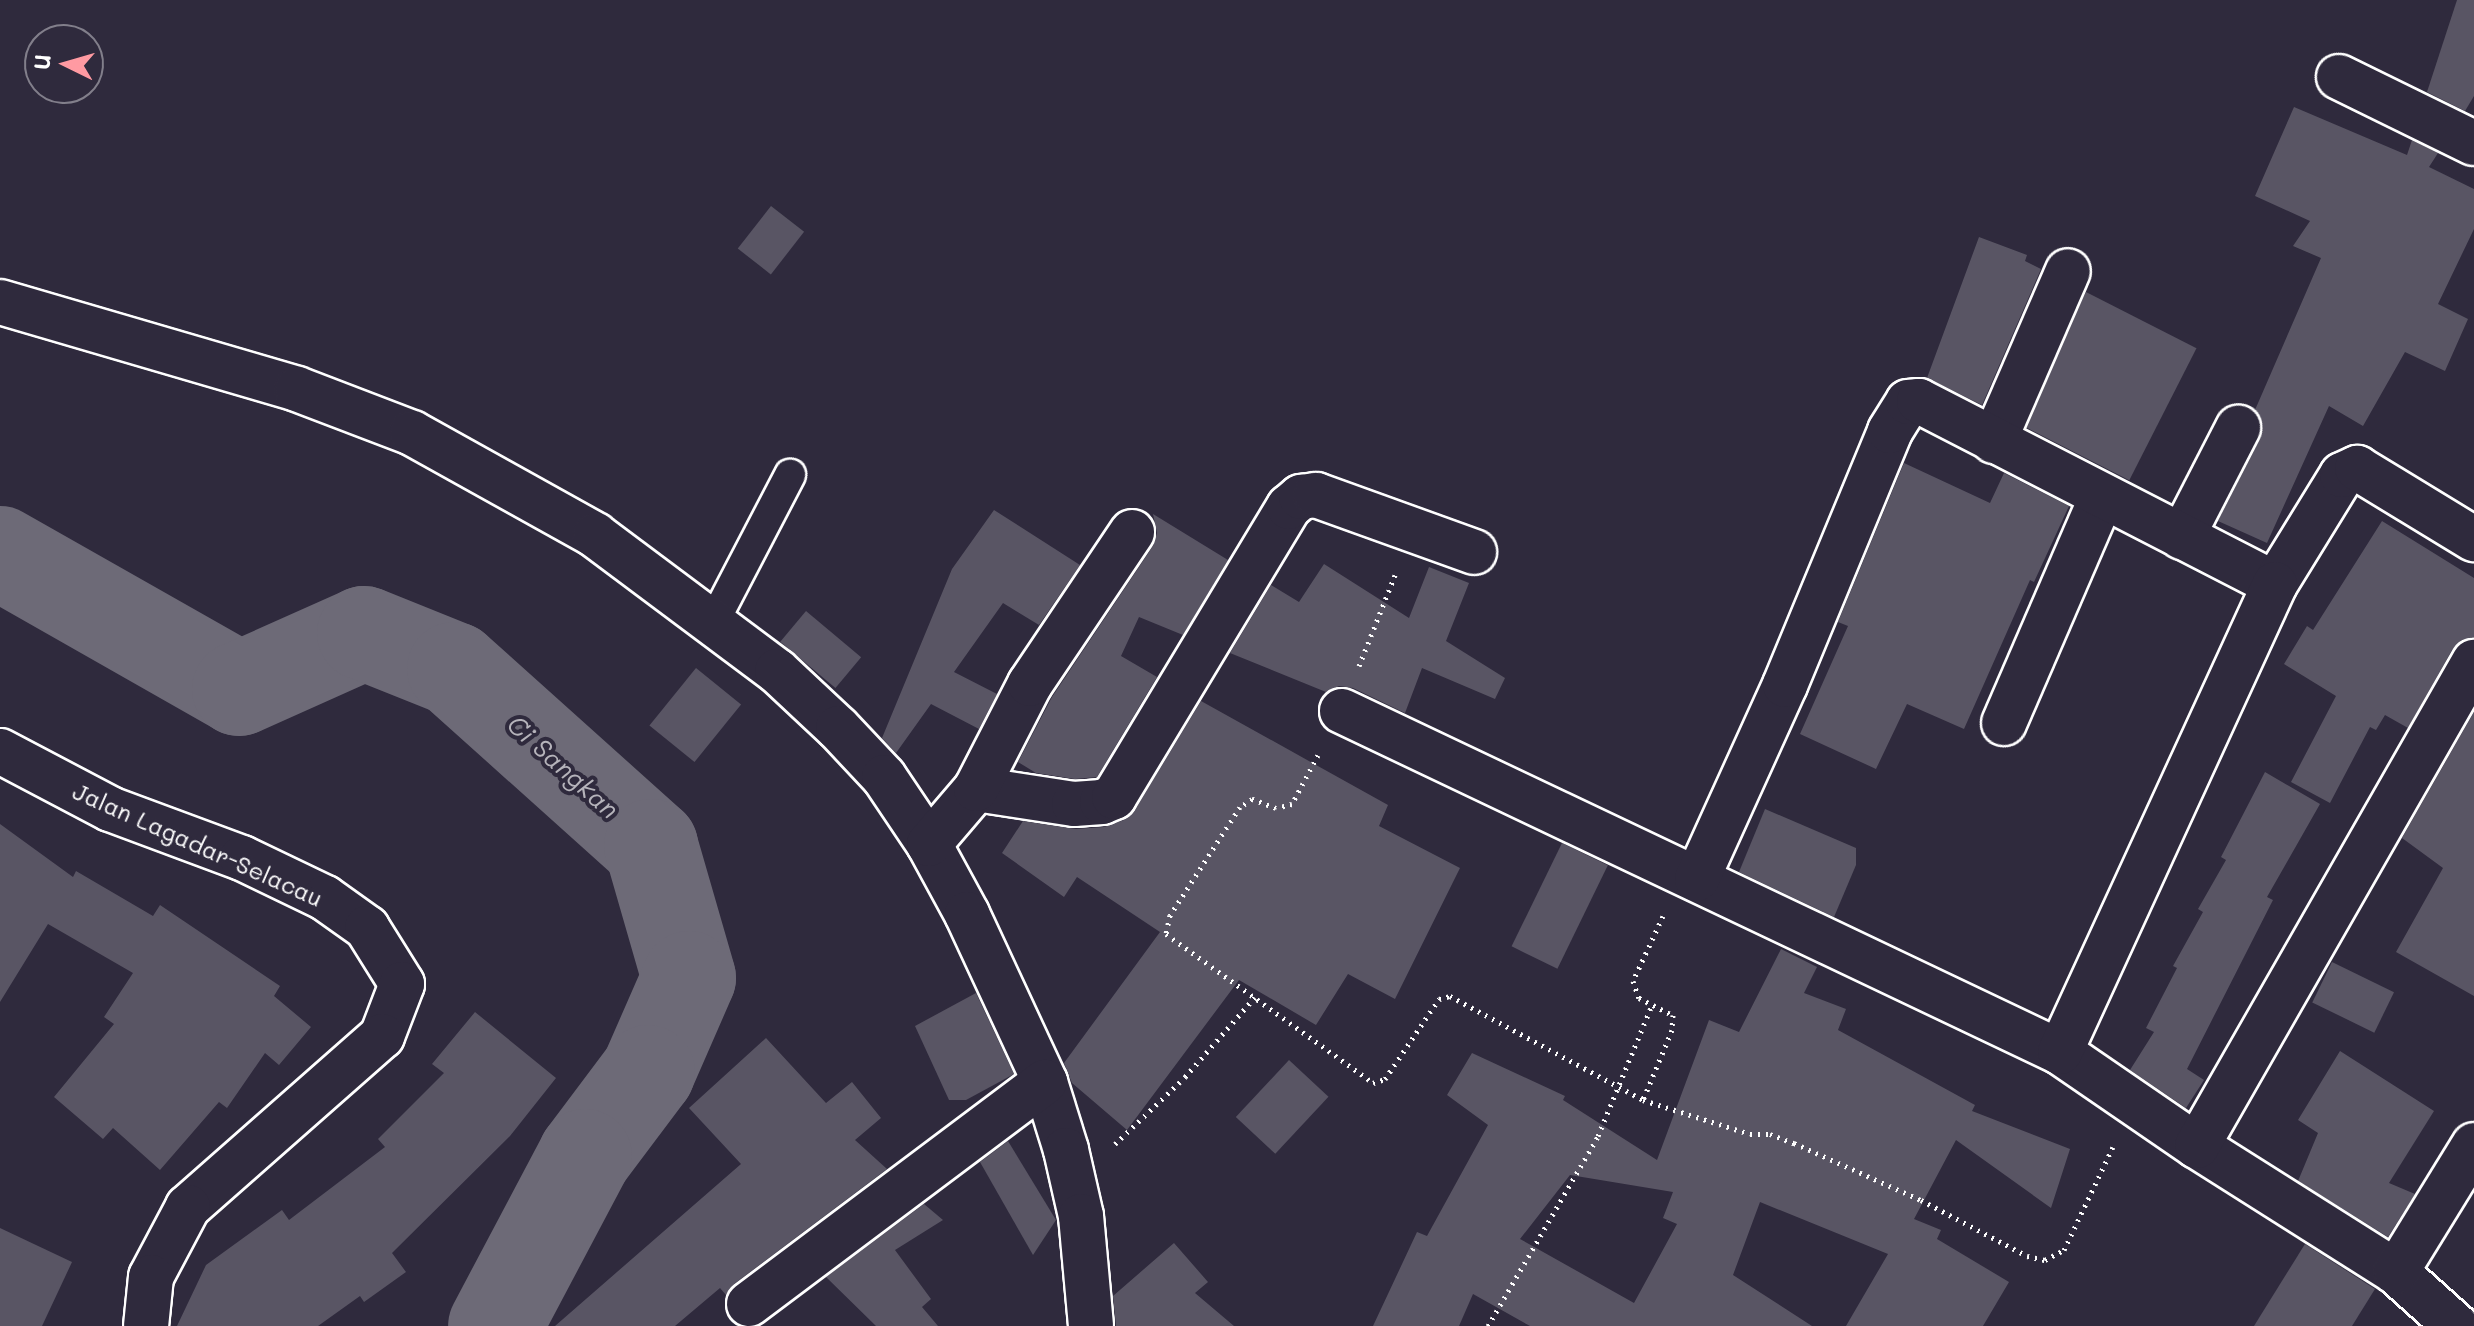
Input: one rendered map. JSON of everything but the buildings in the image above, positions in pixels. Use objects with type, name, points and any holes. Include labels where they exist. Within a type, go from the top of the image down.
[{"type":"street","points":[[2339,77],[2474,143]]},
{"type":"street","points":[[1994,441],[2068,271]]},
{"type":"street","points":[[0,302],[297,389],[412,433],[595,535],[777,671],[838,728],[884,777],[929,844],[967,914],[1045,1082],[1073,1179],[1086,1257],[1091,1326]]},
{"type":"street","points":[[1690,875],[1785,685],[1901,411],[1908,402],[1919,401],[2275,584]]},
{"type":"street","points":[[2182,537],[2238,428]]},
{"type":"street","points":[[2060,1052],[2275,584],[2342,475],[2357,468],[2474,539]]},
{"type":"street","points":[[976,789],[1074,804],[1102,802],[1114,797],[1289,507],[1301,497],[1316,495],[1474,552]]},
{"type":"street","points":[[2004,723],[2102,497]]},
{"type":"street","points":[[929,844],[976,789],[1030,684],[1132,532]]},
{"type":"street","points":[[2197,1146],[2474,662]]},
{"type":"street","points":[[1342,711],[2060,1052],[2197,1146],[2396,1272],[2456,1326]]},
{"type":"street","name":"Jalan Lagadar-Selacau","points":[[0,751],[110,809],[242,858],[325,898],[367,928],[402,984],[382,1036],[188,1207],[151,1277],[146,1326]]},
{"type":"street","points":[[749,1304],[1045,1082]]},
{"type":"street","points":[[2396,1272],[2474,1145]]},
{"type":"lane","points":[[714,621],[790,475]]},
{"type":"path","points":[[1413,530],[1342,711],[1292,804],[1276,808],[1252,799],[1240,807],[1170,915],[1166,934],[1373,1083],[1385,1079],[1439,999],[1450,996],[1618,1089],[1750,1134],[1770,1134],[1794,1143],[1921,1200],[2027,1256],[2045,1260],[2064,1250],[2134,1103]]},
{"type":"path","points":[[1643,1100],[1672,1030],[1673,1015],[1639,998],[1633,981],[1690,875]]},
{"type":"path","points":[[1073,1179],[1106,1153],[1185,1077],[1255,997]]},
{"type":"path","points":[[1488,1326],[1598,1136],[1652,1005]]},
{"type":"waterway","name":"Ci Sangkan","points":[[0,553],[239,689],[364,633],[454,669],[651,846],[689,978],[648,1072],[585,1156],[495,1326]]}]
